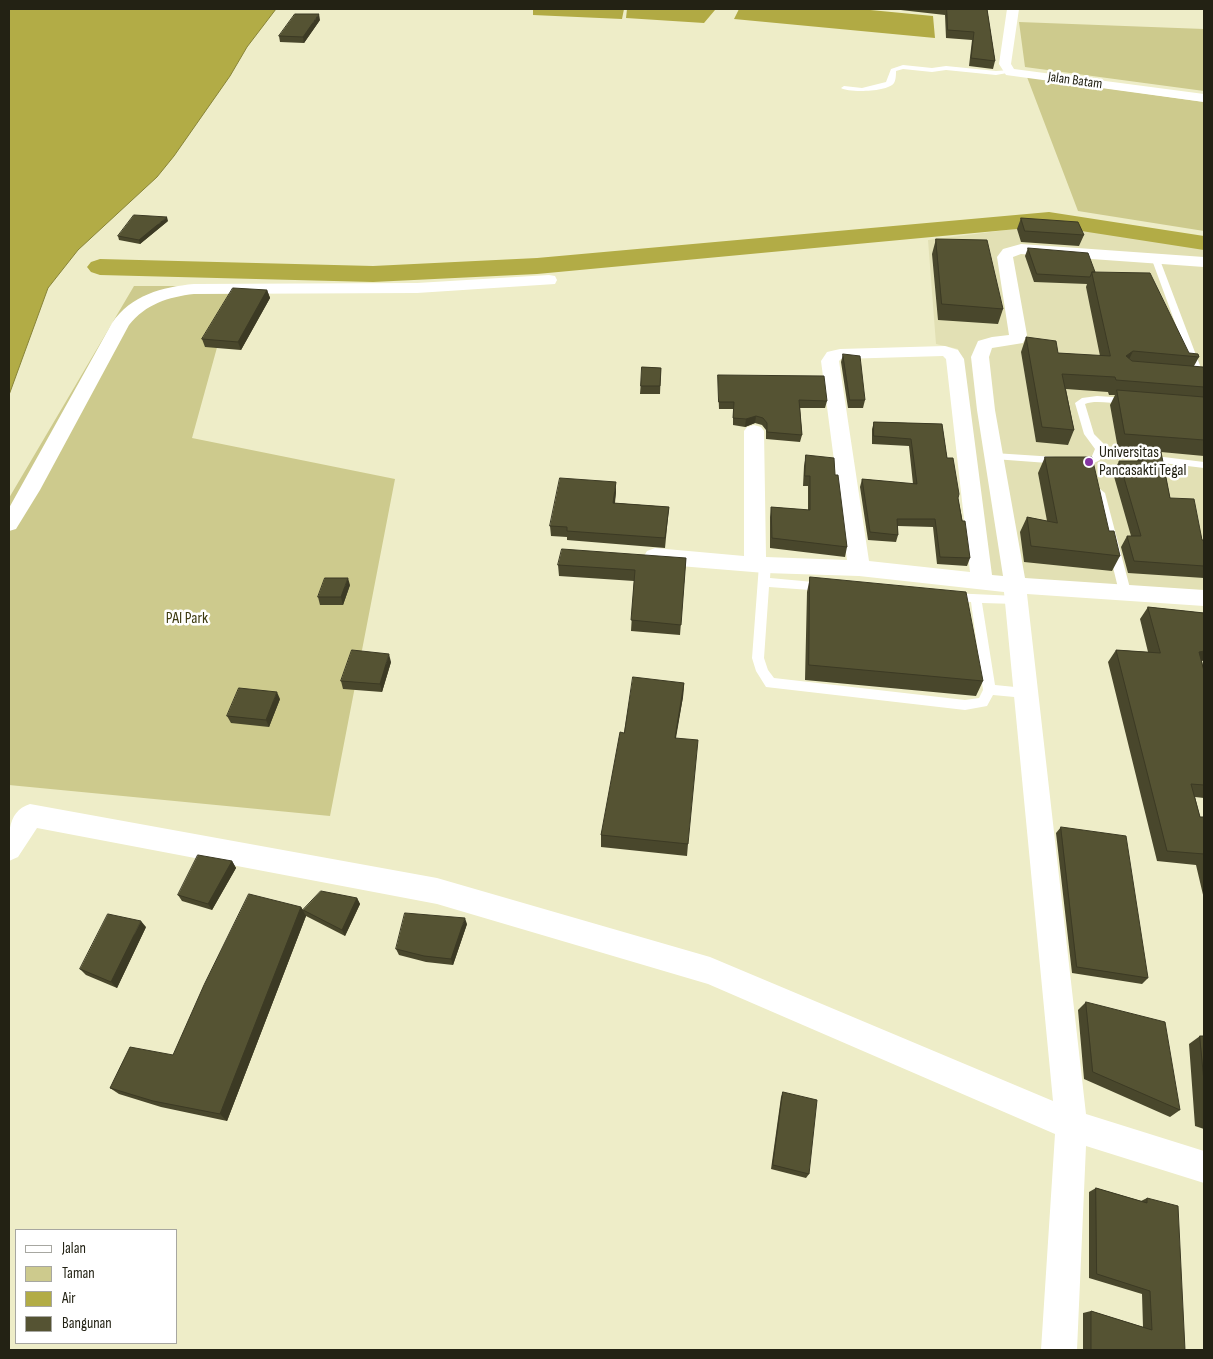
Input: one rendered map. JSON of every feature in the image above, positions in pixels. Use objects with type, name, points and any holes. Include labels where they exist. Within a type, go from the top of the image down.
[{"type":"street","points":[[1009,10],[1005,64],[1010,72]]},
{"type":"street","name":"Jalan Batam","points":[[1010,72],[1204,98]]},
{"type":"street","points":[[1059,1350],[1071,1125],[1015,593],[986,410],[980,357],[984,345],[992,342],[1017,339],[1018,336],[1005,257],[1010,252],[1021,249],[1204,262]]},
{"type":"street","points":[[9,524],[30,490],[121,323],[132,310],[149,299],[170,292],[194,289],[417,288],[549,280]]},
{"type":"street","points":[[859,568],[830,361],[833,356],[840,354],[944,352],[952,354],[955,359],[979,590]]},
{"type":"street","points":[[754,431],[761,570]]},
{"type":"street","points":[[640,555],[761,570],[859,568],[979,590],[1015,593],[1125,592],[1204,598]]},
{"type":"street","points":[[9,849],[19,813],[437,890],[710,971],[1071,1125],[1204,1167]]},
{"type":"lane","points":[[844,88],[862,90],[888,84],[891,82],[893,70],[897,68],[932,70],[946,68],[996,73],[1010,72]]},
{"type":"lane","points":[[1156,260],[1195,376],[1204,388]]},
{"type":"lane","points":[[1138,402],[1100,399],[1085,400],[1080,403],[1084,424],[1093,444],[1100,450],[1113,454],[1204,465]]},
{"type":"lane","points":[[1100,450],[1096,458],[1094,470],[1125,592]]},
{"type":"lane","points":[[994,456],[1088,463],[1094,470]]},
{"type":"lane","points":[[832,588],[761,570],[758,658],[762,671],[770,683],[965,705],[983,702],[989,690],[979,590],[938,596]]},
{"type":"lane","points":[[989,690],[1026,693]]},
{"type":"shaded area","points":[[533,9],[624,9],[622,19],[533,15]]},
{"type":"shaded area","points":[[627,9],[722,9],[715,10],[704,23],[626,18]]},
{"type":"shaded area","points":[[739,9],[860,9],[933,16],[935,38],[734,19]]},
{"type":"shaded area","name":"Universitas Pancasakti Tegal","points":[[1046,225],[1204,246],[1204,592],[988,576],[958,349],[936,344],[928,240]]},
{"type":"green space","points":[[1019,22],[1204,29],[1204,91],[1025,67]]},
{"type":"green space","points":[[1027,77],[1204,102],[1204,231],[1078,211]]},
{"type":"green space","name":"PAI Park","points":[[134,286],[234,286],[192,438],[395,479],[330,816],[9,785],[9,498]]},
{"type":"water","points":[[9,9],[276,9],[247,47],[230,76],[174,156],[157,177],[78,250],[48,288],[9,395]]},
{"type":"building","points":[[947,9],[987,9],[995,61],[971,58],[974,32],[948,30]]},
{"type":"building","points":[[295,14],[319,14],[303,37],[279,36]]},
{"type":"building","points":[[134,215],[167,217],[139,240],[118,236]]},
{"type":"building","points":[[1021,218],[1078,222],[1084,235],[1025,231]]},
{"type":"building","points":[[936,239],[987,240],[1003,309],[942,304]]},
{"type":"building","points":[[1028,248],[1088,253],[1095,272],[1092,272],[1090,277],[1037,274]]},
{"type":"building","points":[[1092,272],[1150,273],[1189,353],[1198,354],[1199,357],[1133,351],[1126,356],[1132,361],[1203,367],[1204,387],[1116,380],[1115,377],[1062,374],[1074,430],[1042,427],[1026,337],[1056,341],[1058,353],[1110,356]]},
{"type":"building","points":[[233,288],[267,290],[238,342],[202,339]]},
{"type":"building","points":[[843,354],[860,356],[865,400],[850,400]]},
{"type":"building","points":[[642,367],[661,368],[660,386],[641,386]]},
{"type":"building","points":[[718,375],[824,376],[827,401],[799,400],[802,435],[767,432],[767,423],[763,418],[756,416],[746,419],[733,418],[734,402],[719,402]]},
{"type":"building","points":[[1117,390],[1204,397],[1204,440],[1125,434]]},
{"type":"building","points":[[874,422],[942,424],[947,458],[953,458],[958,498],[962,521],[965,521],[970,558],[940,557],[935,519],[897,519],[898,535],[870,532],[862,479],[917,484],[911,439],[874,436]]},
{"type":"building","points":[[1143,450],[1161,452],[1170,498],[1194,499],[1202,540],[1204,540],[1204,566],[1134,561],[1127,536],[1141,536],[1119,461],[1142,461]]},
{"type":"building","points":[[806,455],[834,458],[835,475],[838,475],[847,547],[772,538],[771,507],[810,510],[810,476],[805,476]]},
{"type":"building","points":[[1045,457],[1092,457],[1109,531],[1114,531],[1120,556],[1031,546],[1027,517],[1057,523]]},
{"type":"building","points":[[560,478],[616,482],[613,503],[669,507],[665,538],[567,531],[567,527],[550,526]]},
{"type":"building","points":[[562,549],[686,558],[681,625],[631,620],[635,570],[558,565]]},
{"type":"building","points":[[810,577],[966,592],[983,681],[809,665]]},
{"type":"building","points":[[325,578],[348,578],[341,597],[318,597]]},
{"type":"building","points":[[1148,607],[1204,613],[1204,651],[1199,652],[1204,671],[1204,785],[1191,784],[1200,817],[1204,817],[1204,854],[1167,851],[1116,650],[1160,653]]},
{"type":"building","points":[[352,650],[389,654],[380,684],[341,681]]},
{"type":"building","points":[[633,677],[684,683],[675,738],[698,740],[688,844],[601,835],[620,732],[624,733]]},
{"type":"building","points":[[239,688],[277,692],[266,720],[227,716]]},
{"type":"building","points":[[1061,827],[1126,836],[1148,978],[1077,967]]},
{"type":"building","points":[[198,855],[232,861],[208,904],[178,895]]},
{"type":"building","points":[[321,891],[357,898],[342,930],[303,910]]},
{"type":"building","points":[[249,894],[301,907],[220,1114],[153,1101],[110,1088],[130,1047],[173,1055],[204,985]]},
{"type":"building","points":[[405,913],[465,918],[451,959],[424,956],[396,949]]},
{"type":"building","points":[[108,914],[141,921],[111,982],[80,969]]},
{"type":"building","points":[[1086,1002],[1165,1022],[1180,1110],[1093,1072]]},
{"type":"building","points":[[1200,1036],[1204,1036],[1204,1081]]},
{"type":"building","points":[[783,1092],[817,1100],[809,1174],[773,1165]]},
{"type":"building","points":[[1096,1188],[1147,1203],[1147,1198],[1178,1206],[1185,1350],[1091,1350],[1091,1311],[1152,1330],[1150,1291],[1097,1274]]},
{"type":"waterway","points":[[100,267],[373,274],[537,266],[1049,219],[1204,243]]},
{"type":"place","name":"Universitas Pancasakti Tegal","points":[[1089,462]]}]
